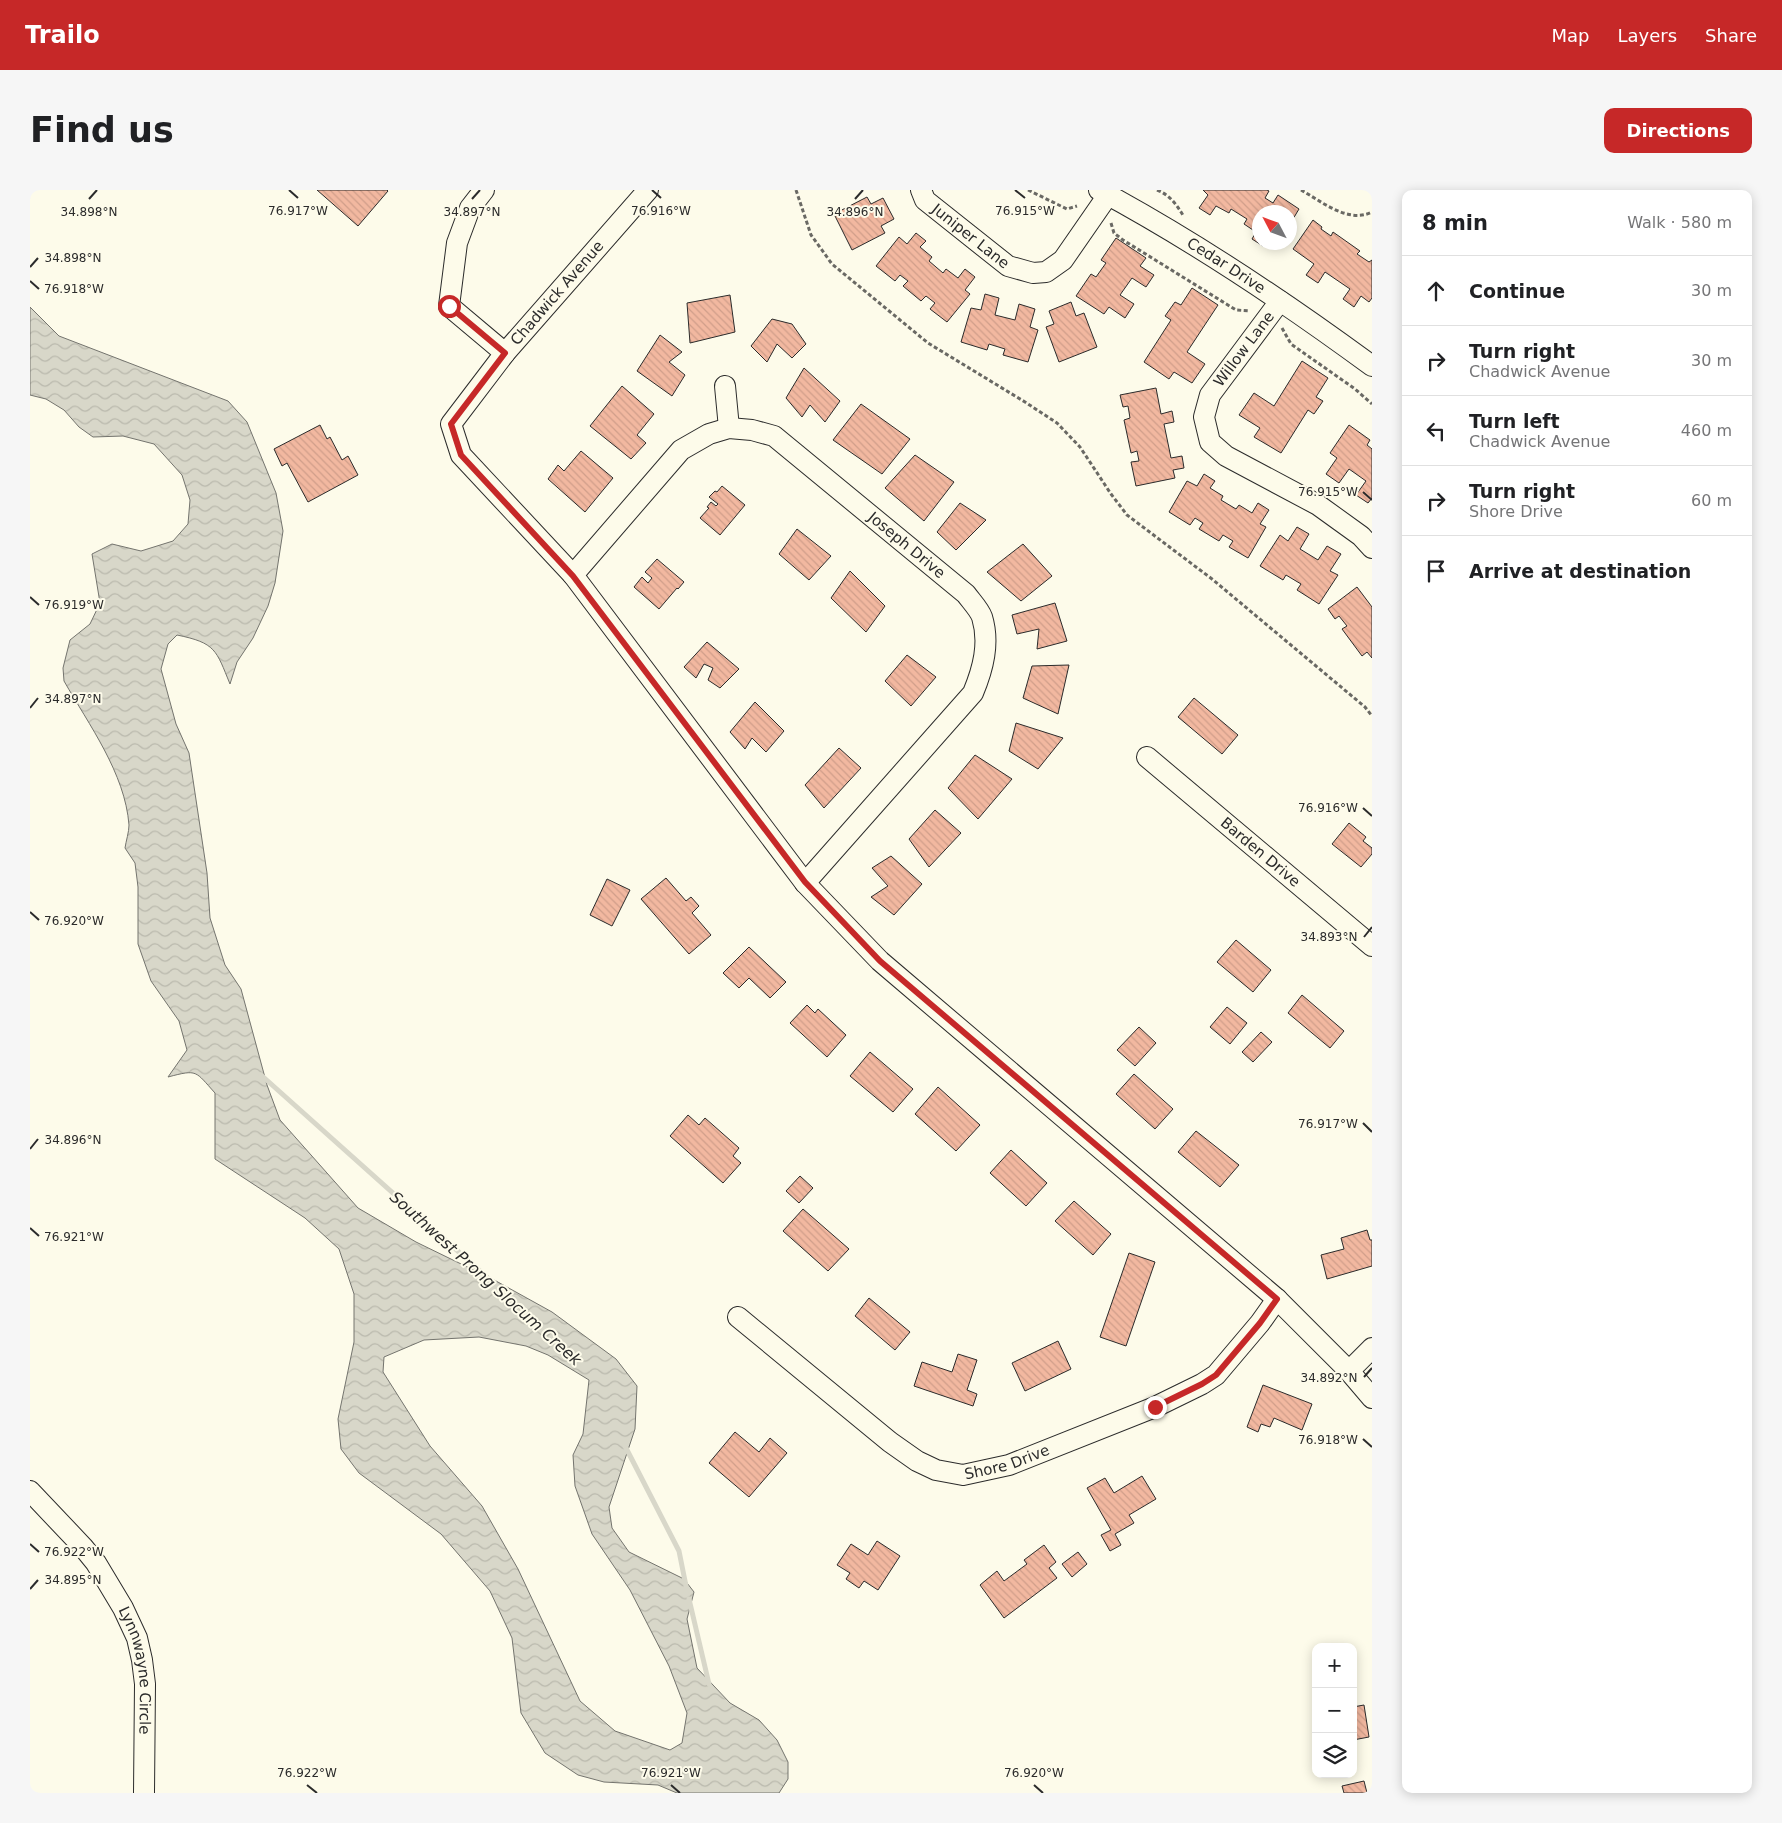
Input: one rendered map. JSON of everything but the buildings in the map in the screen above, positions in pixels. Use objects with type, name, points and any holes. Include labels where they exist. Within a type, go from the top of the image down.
[{"type":"street","points":[[484,190],[470,208],[457,243],[449,306],[505,353]]},
{"type":"street","name":"Chadwick Avenue","points":[[648,190],[505,353],[451,424],[461,455],[573,576],[805,882],[880,961],[1277,1299],[1349,1371],[1372,1398]]},
{"type":"street","name":"Juniper Lane","points":[[921,190],[925,200],[1008,266],[1033,273],[1046,272],[1063,260],[1104,192]]},
{"type":"street","name":"Cedar Drive","points":[[1104,192],[1207,253],[1275,308],[1372,366]]},
{"type":"street","name":"Willow Lane","points":[[1275,308],[1210,394],[1204,417],[1210,442],[1226,456],[1318,505],[1361,536],[1372,548]]},
{"type":"street","points":[[725,386],[729,428]]},
{"type":"street","name":"Joseph Drive","points":[[573,576],[681,450],[709,434],[729,428],[752,430],[774,436],[966,594],[981,615],[986,645],[981,673],[973,693],[805,882]]},
{"type":"street","name":"Barden Drive","points":[[1148,758],[1372,946]]},
{"type":"street","name":"Shore Drive","points":[[738,1317],[890,1442],[917,1461],[936,1470],[963,1475],[1009,1465],[1155,1407],[1202,1384],[1216,1375],[1260,1323],[1277,1299]]},
{"type":"street","points":[[1349,1371],[1372,1348]]},
{"type":"street","name":"Lynnwayne Circle","points":[[30,1492],[77,1540],[96,1563],[126,1613],[137,1638],[145,1684],[144,1793]]},
{"type":"path","points":[[796,190],[811,235],[832,264],[928,344],[1026,402],[1057,423],[1080,447],[1127,515],[1212,580],[1365,707],[1372,716]]},
{"type":"path","points":[[1301,190],[1343,214],[1366,215],[1372,212]]},
{"type":"path","points":[[1275,308],[1291,344],[1355,389],[1372,404]]},
{"type":"water","points":[[30,307],[59,336],[228,401],[247,422],[276,493],[283,531],[275,583],[268,606],[253,638],[237,662],[230,684],[213,650],[200,641],[177,635],[168,644],[161,669],[176,724],[189,753],[207,873],[210,918],[225,965],[241,989],[267,1085],[280,1120],[358,1208],[416,1242],[496,1281],[552,1312],[616,1359],[637,1386],[635,1429],[609,1507],[612,1528],[629,1552],[684,1579],[694,1592],[687,1619],[697,1668],[730,1703],[759,1720],[777,1740],[788,1762],[788,1779],[779,1793],[677,1793],[658,1785],[604,1782],[578,1775],[545,1753],[521,1713],[512,1638],[490,1591],[441,1534],[359,1473],[341,1449],[338,1419],[354,1342],[354,1294],[339,1249],[305,1218],[215,1159],[215,1093],[195,1074],[185,1073],[168,1077],[187,1050],[179,1021],[151,981],[138,944],[138,887],[135,863],[125,848],[129,831],[126,806],[113,768],[64,681],[63,668],[70,640],[90,624],[100,603],[92,554],[112,544],[141,551],[173,541],[188,524],[190,500],[182,475],[154,444],[123,436],[93,437],[79,427],[64,410],[46,399],[30,395]],"holes":[[[479,1337],[526,1346],[548,1355],[589,1380],[583,1434],[573,1455],[575,1486],[592,1534],[630,1590],[669,1666],[687,1713],[682,1743],[670,1750],[615,1731],[580,1701],[518,1569],[482,1506],[430,1446],[383,1372],[384,1357],[424,1340]]]},
{"type":"waterway","name":"Southwest Prong Slocum Creek","points":[[261,1075],[489,1279]]},
{"type":"waterway","name":"Southwest Prong Slocum Creek","points":[[625,1446],[679,1551],[686,1586]]},
{"type":"waterway","name":"Southwest Prong Slocum Creek","points":[[689,1599],[709,1684]]},
{"type":"route","points":[[449,306],[505,353],[451,424],[461,455],[573,576],[805,882],[880,961],[1277,1299],[1260,1323],[1216,1375],[1155,1407]]}]
